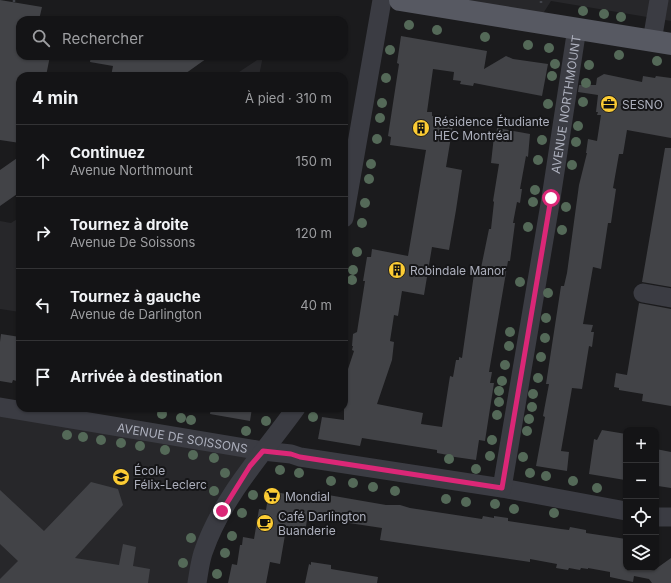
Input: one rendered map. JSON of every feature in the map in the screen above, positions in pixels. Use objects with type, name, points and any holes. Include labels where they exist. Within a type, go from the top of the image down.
[{"type":"main road","points":[[400,0],[662,42]]},
{"type":"street","points":[[348,195],[382,0]]},
{"type":"street","points":[[659,0],[662,42]]},
{"type":"street","name":"AVENUE NORTHMOUNT","points":[[502,488],[551,198],[577,28]]},
{"type":"street","points":[[643,293],[671,298]]},
{"type":"street","name":"AVENUE DE SOISSONS","points":[[0,407],[16,410]]},
{"type":"street","name":"AVENUE DE SOISSONS","points":[[30,412],[263,451],[291,454],[300,457],[362,467],[502,488],[623,510]]},
{"type":"street","points":[[197,583],[203,551],[222,511],[250,466],[279,432],[293,412]]},
{"type":"street","points":[[659,517],[671,517]]},
{"type":"shaded area","points":[[400,0],[671,0],[671,21],[551,1],[537,23]]},
{"type":"shaded area","points":[[257,60],[262,60],[260,72],[239,72]]},
{"type":"shaded area","points":[[16,220],[16,311],[0,309],[0,221],[11,223]]},
{"type":"shaded area","name":"École Félix-Leclerc","points":[[0,410],[261,451],[193,583],[0,583]]},
{"type":"building","points":[[0,0],[42,7],[40,16],[16,16],[16,60],[49,60],[47,72],[16,72],[16,142],[0,140]]},
{"type":"building","points":[[401,36],[487,51],[484,69],[506,56],[513,59],[548,64],[542,96],[474,83],[473,86],[460,84],[461,81],[453,80],[454,72],[433,69],[427,112],[432,112],[432,116],[454,119],[446,167],[462,170],[456,210],[449,250],[432,247],[424,295],[402,291],[398,316],[394,315],[390,341],[394,342],[392,360],[377,404],[423,413],[421,424],[442,427],[450,376],[453,377],[456,360],[459,360],[459,357],[462,358],[475,267],[481,268],[489,229],[491,229],[493,201],[499,164],[491,163],[494,136],[496,136],[497,128],[530,134],[528,157],[526,156],[520,189],[522,189],[520,203],[517,202],[513,223],[515,223],[510,261],[508,261],[489,372],[492,372],[490,383],[494,383],[485,441],[479,440],[476,460],[448,456],[437,453],[437,450],[362,438],[360,446],[318,439],[322,417],[344,420],[344,412],[348,412],[348,369],[354,351],[352,350],[353,334],[357,332],[367,257],[371,257],[372,249],[408,256],[426,150],[390,145],[391,137],[388,136],[399,64],[397,63]]},
{"type":"building","points":[[90,60],[204,60],[188,72],[112,72],[113,66],[90,62]]},
{"type":"building","points":[[604,74],[642,82],[643,76],[671,78],[671,138],[627,130],[623,154],[619,154],[613,188],[616,189],[611,223],[608,223],[601,269],[593,267],[583,324],[593,325],[591,332],[594,332],[592,347],[589,346],[582,389],[572,388],[561,451],[569,452],[567,471],[536,466],[545,417],[543,416],[549,384],[546,384],[561,286],[564,286],[567,273],[579,185],[587,153],[588,139],[597,141],[601,115],[597,115],[598,112],[596,112],[598,95],[578,92],[579,85],[596,85],[597,78]]},
{"type":"building","points":[[665,148],[671,148],[671,287],[642,282]]},
{"type":"building","points":[[16,159],[16,195],[0,206],[0,170]]},
{"type":"building","points":[[639,303],[671,309],[671,406],[642,401],[643,394],[619,390],[619,388],[614,387],[616,373],[627,375]]},
{"type":"building","points":[[1,334],[16,336],[16,381],[13,380],[12,383],[0,381]]},
{"type":"building","points":[[210,412],[251,412],[250,421],[210,414]]},
{"type":"building","points":[[602,430],[623,434],[623,480],[589,474],[594,439],[597,440]]},
{"type":"building","points":[[659,450],[671,452],[671,488],[659,486]]},
{"type":"building","points":[[91,482],[118,489],[123,505],[75,558],[119,565],[123,544],[136,547],[133,566],[150,569],[148,583],[0,583],[0,579],[18,561],[0,544],[0,490],[44,531]]},
{"type":"building","points":[[269,491],[310,498],[311,492],[482,519],[483,516],[494,518],[494,516],[508,518],[508,521],[569,530],[570,527],[586,530],[586,533],[623,539],[623,571],[659,571],[659,567],[671,558],[671,583],[652,583],[649,579],[634,576],[633,582],[610,577],[610,572],[588,568],[581,568],[580,570],[569,568],[568,570],[556,568],[557,564],[530,559],[530,562],[380,540],[382,528],[316,518],[316,521],[307,519],[305,534],[287,531],[280,564],[270,562],[266,583],[228,583],[232,564],[237,565],[240,545],[242,545],[243,537],[254,539],[259,509],[266,510]]},
{"type":"building","points":[[311,562],[331,565],[331,569],[378,577],[377,583],[305,583],[309,564],[311,565]]},
{"type":"place","name":"SESNO","points":[[609,104]]},
{"type":"place","name":"Résidence Étudiante HEC Montréal","points":[[421,128]]},
{"type":"place","name":"Robindale Manor","points":[[397,270]]},
{"type":"place","name":"École Félix-Leclerc","points":[[121,477]]},
{"type":"place","name":"Mondial","points":[[272,496]]},
{"type":"place","name":"Café Darlington Buanderie","points":[[265,523]]},
{"type":"route","points":[[222,511],[250,466],[263,451],[291,454],[300,457],[362,467],[502,488],[551,198]]}]
